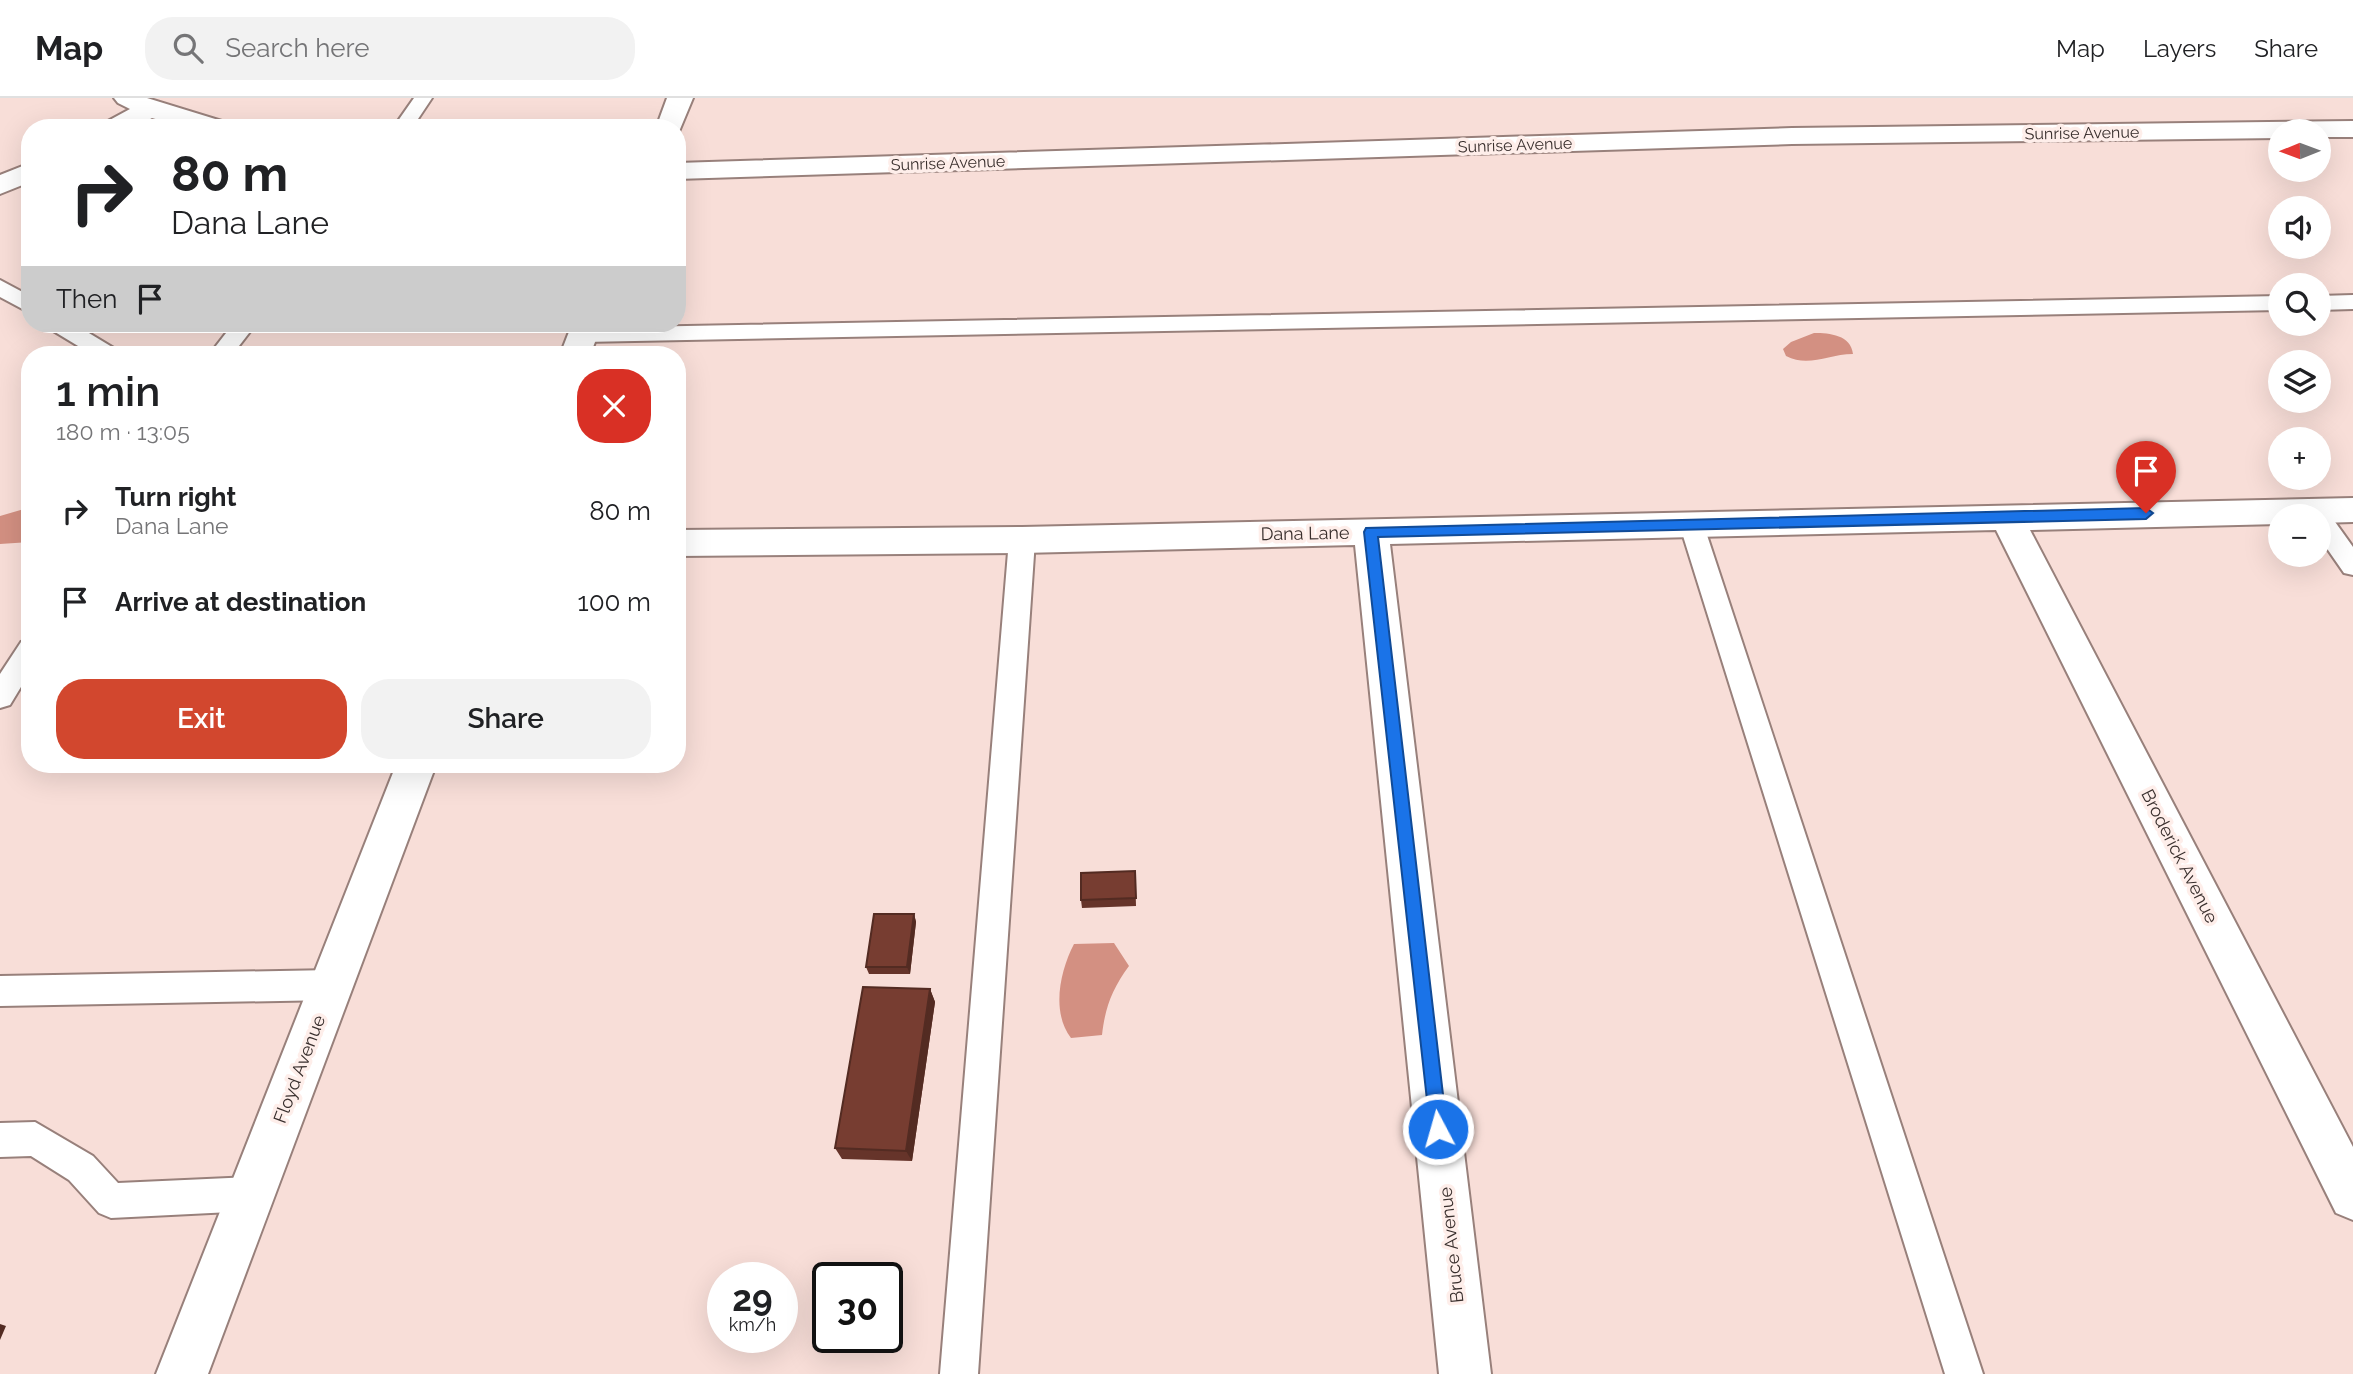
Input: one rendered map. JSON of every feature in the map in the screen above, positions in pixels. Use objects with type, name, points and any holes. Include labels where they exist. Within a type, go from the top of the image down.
[{"type":"street","points":[[672,119],[680,98]]},
{"type":"street","points":[[124,119],[138,104],[187,119]]},
{"type":"street","name":"Sunrise Avenue","points":[[686,171],[1779,136],[2353,129]]},
{"type":"street","points":[[0,186],[21,176]]},
{"type":"street","name":"Dana Lane","points":[[2331,513],[2353,510]]},
{"type":"street","name":"Dana Lane","points":[[686,542],[1022,540],[2006,516],[2268,515]]},
{"type":"street","name":"Broderick Avenue","points":[[2006,516],[2353,1196]]},
{"type":"street","name":"Bruce Avenue","points":[[1371,532],[1465,1374]]},
{"type":"street","name":"Floyd Avenue","points":[[181,1374],[413,773]]},
{"type":"lane","points":[[408,119],[423,98]]},
{"type":"lane","points":[[0,287],[21,300]]},
{"type":"lane","points":[[2331,303],[2353,302]]},
{"type":"lane","points":[[582,338],[2268,303]]},
{"type":"lane","points":[[73,333],[94,346]]},
{"type":"lane","points":[[1691,523],[1964,1374]]},
{"type":"lane","points":[[2331,535],[2353,566]]},
{"type":"lane","points":[[959,1374],[1022,540]]},
{"type":"lane","points":[[0,696],[21,663]]},
{"type":"lane","points":[[0,990],[332,985]]},
{"type":"lane","points":[[0,1140],[35,1139],[81,1168],[111,1201],[251,1194]]},
{"type":"shaded area","points":[[1814,333],[1839,336],[1848,343],[1853,354],[1811,361],[1786,356],[1783,349],[1791,342]]},
{"type":"shaded area","points":[[21,510],[21,543],[0,544],[0,516]]},
{"type":"shaded area","points":[[1114,943],[1129,966],[1110,999],[1102,1035],[1071,1038],[1065,1028],[1059,1004],[1069,955],[1074,944]]},
{"type":"building","points":[[1135,871],[1136,898],[1081,900],[1081,873]]},
{"type":"building","points":[[874,914],[914,914],[907,967],[866,967]]},
{"type":"building","points":[[863,987],[930,989],[906,1151],[835,1148]]},
{"type":"route","points":[[1438,1129],[1371,532],[2146,513]]}]
